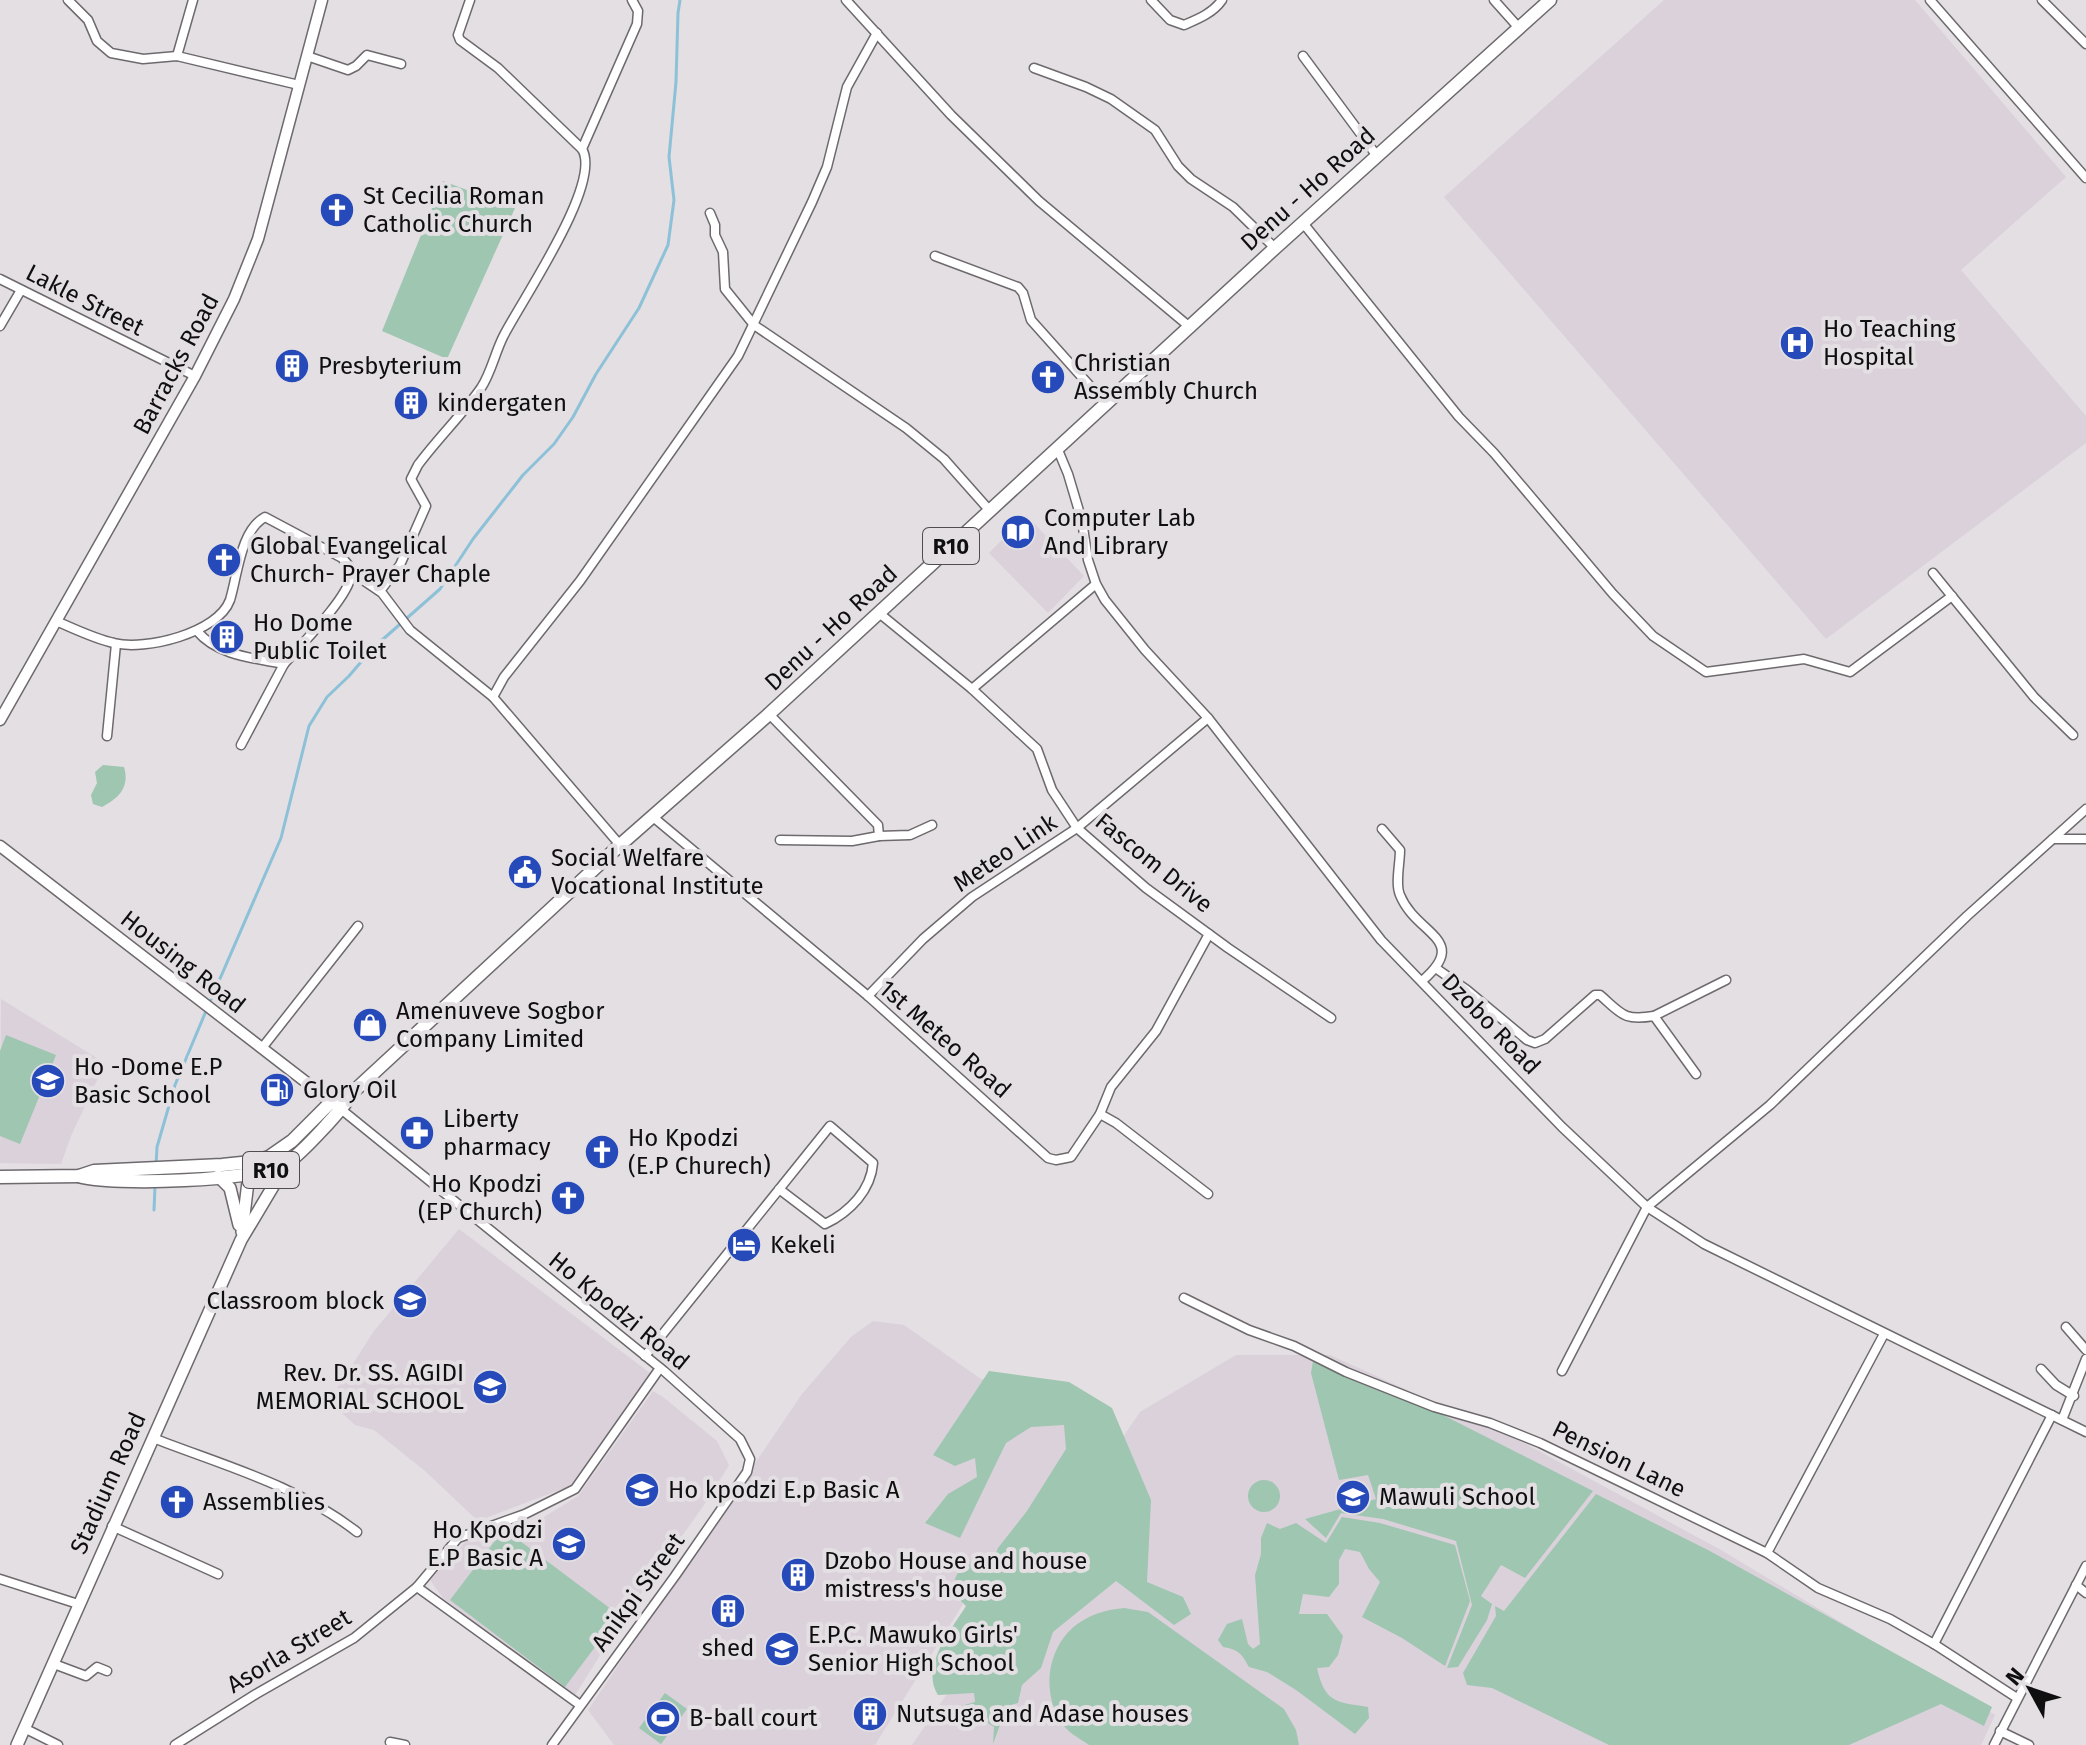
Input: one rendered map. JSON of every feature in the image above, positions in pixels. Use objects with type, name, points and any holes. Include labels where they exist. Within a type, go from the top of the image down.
[{"type":"main road","name":"Denu - Ho Road","points":[[0,1177],[79,1176],[94,1171],[218,1176],[250,1168],[279,1151],[353,1092],[620,845],[769,714],[1275,248],[1550,0]]},
{"type":"main road","name":"Denu - Ho Road","points":[[156,1174],[250,1168],[262,1173],[287,1163],[337,1106]]},
{"type":"main road","name":"Stadium Road","points":[[17,1745],[241,1240],[287,1163]]},
{"type":"main road","name":"Stadium Road","points":[[241,1240],[250,1168]]},
{"type":"main road","points":[[218,1176],[230,1188],[236,1203],[241,1240]]},
{"type":"street","points":[[68,0],[88,20],[97,41],[111,53],[143,59],[177,56],[299,85]]},
{"type":"street","points":[[177,56],[193,0]]},
{"type":"street","name":"Barracks Road","points":[[0,720],[195,376],[250,263],[322,0]]},
{"type":"street","points":[[380,591],[400,565],[426,506],[411,479],[418,465],[483,386],[501,341],[522,301],[556,249],[582,192],[587,157],[582,149],[498,68],[460,40],[460,27],[470,0]]},
{"type":"street","points":[[582,149],[637,24],[638,11],[632,0]]},
{"type":"street","points":[[846,0],[951,115],[1039,201],[1191,328]]},
{"type":"street","points":[[1151,0],[1170,20],[1184,25],[1201,18],[1222,0]]},
{"type":"street","points":[[1494,0],[1519,28]]},
{"type":"street","points":[[1930,0],[2086,178]]},
{"type":"street","points":[[2042,0],[2086,44]]},
{"type":"street","points":[[493,697],[504,677],[580,581],[738,356],[827,167],[847,87],[877,33]]},
{"type":"street","points":[[307,56],[348,70],[367,55],[401,64]]},
{"type":"street","points":[[1303,56],[1377,156]]},
{"type":"street","points":[[1034,68],[1111,99],[1155,130],[1178,166],[1191,179],[1233,207],[1275,248]]},
{"type":"street","points":[[710,213],[723,252],[725,289],[754,325],[906,428],[944,459],[990,511]]},
{"type":"street","points":[[1303,223],[1459,417],[1613,594],[1653,636],[1706,672],[1804,659],[1850,672],[1952,596]]},
{"type":"street","points":[[935,256],[1018,287],[1023,293],[1031,320],[1106,404]]},
{"type":"street","name":"Lakle Street","points":[[0,279],[195,376]]},
{"type":"street","points":[[0,326],[21,290]]},
{"type":"street","name":"Dzobo Road","points":[[1058,450],[1082,521],[1088,560],[1105,600],[1145,650],[1208,718],[1381,940],[1562,1127],[1647,1207],[1704,1244],[2086,1432]]},
{"type":"street","points":[[56,621],[116,644],[157,642],[197,631],[220,616],[229,603],[247,539],[255,522],[265,517],[342,558],[380,591],[407,625],[493,697],[620,845]]},
{"type":"street","points":[[241,745],[284,664],[328,614],[345,587],[350,568]]},
{"type":"street","points":[[1933,573],[2034,697],[2073,735]]},
{"type":"street","points":[[972,689],[1096,584]]},
{"type":"street","name":"Fascom Drive","points":[[879,613],[972,689],[1037,749],[1052,790],[1077,828],[1146,888],[1331,1018]]},
{"type":"street","points":[[197,631],[208,644],[223,651],[284,664]]},
{"type":"street","points":[[107,736],[116,644]]},
{"type":"street","points":[[769,714],[878,825],[879,836]]},
{"type":"street","name":"Meteo Link","points":[[868,996],[923,939],[972,897],[1077,828],[1208,718]]},
{"type":"street","points":[[1562,1371],[1647,1207],[1770,1105],[1967,916],[2086,809]]},
{"type":"street","name":"1st Meteo Road","points":[[653,817],[868,996],[1048,1158],[1071,1157],[1100,1114]]},
{"type":"street","points":[[780,840],[852,841],[910,835],[932,825]]},
{"type":"street","points":[[1382,829],[1400,850],[1398,891],[1402,899],[1443,949],[1443,959],[1437,969],[1422,981]]},
{"type":"street","points":[[2053,839],[2086,839]]},
{"type":"street","name":"Housing Road","points":[[0,846],[337,1106]]},
{"type":"street","points":[[262,1048],[358,926]]},
{"type":"street","points":[[1208,1194],[1100,1114],[1111,1087],[1163,1019],[1209,934]]},
{"type":"street","points":[[1437,969],[1467,990],[1513,1031],[1535,1043],[1545,1039],[1595,995],[1600,995],[1622,1017],[1635,1019],[1654,1016],[1726,980]]},
{"type":"street","points":[[1654,1016],[1696,1074]]},
{"type":"street","name":"Ho Kpodzi Road","points":[[337,1106],[660,1368],[740,1439],[750,1459]]},
{"type":"street","points":[[645,1356],[779,1189],[830,1126],[873,1163],[872,1178],[858,1199],[839,1217],[825,1224],[779,1189]]},
{"type":"street","name":"Pension Lane","points":[[1184,1298],[1346,1372],[1434,1407],[1490,1423],[1540,1443],[1767,1553],[1818,1588],[1890,1619],[1934,1644],[2017,1698]]},
{"type":"street","points":[[2066,1327],[2086,1350]]},
{"type":"street","points":[[1767,1553],[1884,1334]]},
{"type":"street","points":[[2062,1420],[2086,1359]]},
{"type":"street","name":"Asorla Street","points":[[175,1745],[354,1638],[417,1587],[458,1538],[525,1514],[575,1489],[660,1368]]},
{"type":"street","points":[[2041,1369],[2056,1385],[2074,1396]]},
{"type":"street","points":[[1934,1644],[2052,1415]]},
{"type":"street","points":[[153,1438],[298,1494],[357,1532]]},
{"type":"street","name":"Anikpi Street","points":[[552,1745],[747,1472],[750,1459]]},
{"type":"street","points":[[112,1526],[218,1574]]},
{"type":"street","points":[[1994,1745],[2086,1566]]},
{"type":"street","points":[[0,1579],[78,1604]]},
{"type":"street","points":[[2076,1585],[2086,1593]]},
{"type":"street","points":[[417,1587],[580,1705]]},
{"type":"street","points":[[54,1664],[86,1676],[97,1667],[107,1671]]},
{"type":"street","points":[[24,1728],[58,1745]]},
{"type":"street","points":[[2000,1731],[2029,1745]]},
{"type":"street","points":[[390,1742],[405,1745]]},
{"type":"shaded area","name":"Ho Teaching Hospital","points":[[1664,0],[1915,0],[2066,177],[1961,270],[2086,416],[2086,443],[1826,639],[1444,197]]},
{"type":"shaded area","points":[[1026,515],[1084,576],[1048,613],[989,553]]},
{"type":"shaded area","name":"Ho -Dome E.P Basic School","points":[[1,999],[105,1063],[61,1164],[0,1163]]},
{"type":"shaded area","name":"Rev. Dr. SS. AGIDI MEMORIAL SCHOOL","points":[[459,1229],[650,1373],[570,1486],[478,1521],[425,1471],[374,1430],[355,1425],[329,1401],[374,1331]]},
{"type":"shaded area","name":"E.P.C. Mawuko Girls' Senior High School","points":[[873,1321],[904,1325],[981,1379],[1040,1385],[1060,1406],[1075,1444],[973,1588],[875,1745],[614,1745],[588,1710],[802,1394],[851,1337]]},
{"type":"shaded area","name":"Mawuli School","points":[[1236,1355],[1330,1355],[1526,1444],[1721,1550],[1995,1715],[1981,1745],[912,1745],[1140,1412]]},
{"type":"shaded area","name":"Ho Kpodzi E.P Basic A","points":[[653,1391],[717,1441],[729,1465],[622,1620],[574,1697],[443,1598],[430,1580],[465,1542],[506,1525],[531,1525],[578,1496]]},
{"type":"green space","points":[[443,181],[515,208],[447,359],[382,331]]},
{"type":"green space","points":[[103,765],[124,767],[125,780],[118,796],[102,807],[93,804],[91,795],[97,783],[95,772]]},
{"type":"green space","points":[[6,1035],[56,1055],[20,1144],[0,1136],[0,1051]]},
{"type":"green space","points":[[1330,1358],[1593,1491],[1525,1578],[1501,1565],[1481,1596],[1492,1604],[1487,1620],[1458,1667],[1447,1668],[1472,1605],[1456,1541],[1383,1519],[1341,1513],[1326,1538],[1305,1519],[1376,1499],[1368,1475],[1339,1480],[1311,1373],[1313,1361]]},
{"type":"green space","points":[[989,1371],[1069,1382],[1112,1408],[1151,1500],[1147,1582],[1183,1597],[1191,1614],[1174,1625],[1116,1581],[1053,1632],[1041,1668],[1022,1685],[1018,1703],[1007,1706],[993,1744],[994,1727],[961,1706],[975,1702],[974,1693],[938,1695],[933,1684],[935,1661],[940,1649],[966,1606],[953,1593],[954,1584],[960,1570],[971,1561],[994,1558],[1066,1449],[1064,1425],[1031,1427],[1006,1443],[960,1538],[925,1523],[948,1494],[977,1477],[975,1458],[955,1466],[933,1455]]},
{"type":"green space","points":[[1264,1480],[1275,1485],[1280,1496],[1275,1507],[1264,1512],[1253,1507],[1248,1496],[1253,1485]]},
{"type":"green space","points":[[1596,1494],[1708,1550],[1992,1707],[1984,1726],[1941,1704],[1849,1745],[1609,1745],[1492,1688],[1467,1685],[1463,1673],[1496,1616],[1495,1606],[1504,1611]]},
{"type":"green space","points":[[1342,1517],[1380,1523],[1455,1545],[1470,1601],[1445,1666],[1362,1617],[1380,1582],[1360,1552],[1345,1549],[1339,1560],[1339,1584],[1329,1597],[1303,1594],[1299,1614],[1327,1614],[1343,1636],[1338,1655],[1329,1667],[1317,1668],[1324,1688],[1334,1699],[1368,1707],[1369,1718],[1355,1734],[1296,1690],[1267,1672],[1249,1667],[1239,1653],[1223,1647],[1218,1640],[1227,1624],[1242,1619],[1248,1644],[1253,1649],[1260,1644],[1255,1575],[1261,1554],[1261,1538],[1267,1523],[1280,1529],[1296,1523],[1326,1543]]},
{"type":"green space","points":[[504,1529],[619,1615],[565,1687],[450,1600]]},
{"type":"green space","points":[[1124,1608],[1148,1612],[1284,1709],[1296,1730],[1299,1745],[1089,1745],[1069,1732],[1051,1699],[1050,1669],[1054,1655],[1070,1630],[1082,1621],[1097,1613]]},
{"type":"green space","name":"B-ball court","points":[[665,1693],[687,1709],[661,1744],[639,1728]]},
{"type":"waterway","points":[[209,1004],[281,838],[309,726],[327,697],[373,648],[440,589],[473,539],[523,475],[554,444],[639,308],[668,245],[674,200],[669,157],[680,0]]},
{"type":"waterway","points":[[156,1166],[157,1147],[175,1085],[206,1011]]},
{"type":"waterway","points":[[154,1210],[155,1186]]},
{"type":"place","name":"St Cecilia Roman Catholic Church","points":[[337,210]]},
{"type":"place","name":"Ho Teaching Hospital","points":[[1797,343]]},
{"type":"place","name":"Presbyterium","points":[[292,366]]},
{"type":"place","name":"Christian Assembly Church","points":[[1048,377]]},
{"type":"place","name":"kindergaten","points":[[411,403]]},
{"type":"place","name":"Computer Lab And Library","points":[[1018,532]]},
{"type":"place","name":"Global Evangelical Church- Prayer Chaple","points":[[224,560]]},
{"type":"place","name":"Ho Dome Public Toilet","points":[[227,637]]},
{"type":"place","name":"Social Welfare Vocational Institute","points":[[525,872]]},
{"type":"place","name":"Amenuveve Sogbor Company Limited","points":[[370,1025]]},
{"type":"place","name":"Ho -Dome E.P Basic School","points":[[48,1081]]},
{"type":"place","name":"Glory Oil","points":[[277,1090]]},
{"type":"place","name":"Liberty pharmacy","points":[[417,1133]]},
{"type":"place","name":"Ho Kpodzi (E.P Churech)","points":[[602,1152]]},
{"type":"place","name":"Ho Kpodzi (EP Church)","points":[[568,1198]]},
{"type":"place","name":"Kekeli","points":[[744,1245]]},
{"type":"place","name":"Classroom block","points":[[410,1301]]},
{"type":"place","name":"Rev. Dr. SS. AGIDI MEMORIAL SCHOOL","points":[[490,1387]]},
{"type":"place","name":"Ho kpodzi E.p Basic A","points":[[642,1490]]},
{"type":"place","name":"Mawuli School","points":[[1353,1497]]},
{"type":"place","name":"Assemblies","points":[[177,1502]]},
{"type":"place","name":"Ho Kpodzi E.P Basic A","points":[[569,1544]]},
{"type":"place","name":"Dzobo House and house mistress's house","points":[[798,1575]]},
{"type":"place","name":"shed","points":[[728,1611]]},
{"type":"place","name":"E.P.C. Mawuko Girls' Senior High School","points":[[782,1649]]},
{"type":"place","name":"Nutsuga and Adase houses","points":[[870,1714]]},
{"type":"place","name":"B-ball court","points":[[663,1718]]}]
